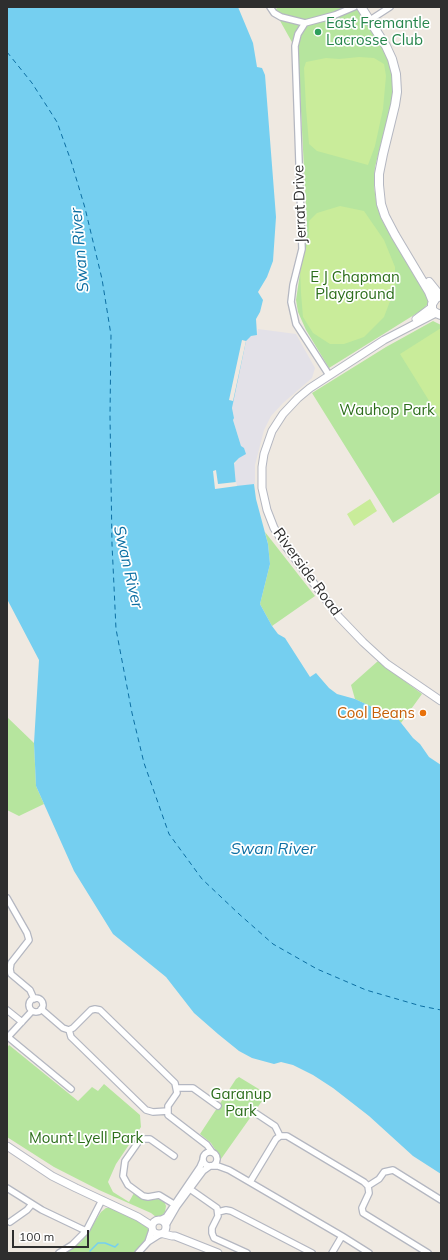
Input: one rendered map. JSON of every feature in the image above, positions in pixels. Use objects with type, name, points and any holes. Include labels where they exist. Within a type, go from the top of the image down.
[{"type":"main road","points":[[361,7],[391,46],[397,60],[401,88],[383,176],[386,206],[400,236],[433,288],[441,297],[437,298],[435,309]]},
{"type":"main road","points":[[366,7],[392,59],[397,86],[396,105],[379,174],[381,204],[385,216],[395,235],[429,292],[435,309]]},
{"type":"street","points":[[270,7],[274,13],[281,17],[305,23],[335,15],[354,7]]},
{"type":"street","points":[[371,19],[390,7]]},
{"type":"street","name":"Jerrat Drive","points":[[305,23],[298,34],[295,46],[302,249],[293,285],[291,302],[296,324],[329,375]]},
{"type":"street","name":"Riverside Road","points":[[435,309],[400,328],[329,375],[298,398],[283,414],[272,431],[264,454],[262,467],[262,488],[267,510],[274,528],[287,548],[339,617],[387,664],[441,701]]},
{"type":"street","points":[[7,898],[27,933],[29,940],[9,961],[11,974],[30,990],[34,999]]},
{"type":"street","points":[[34,999],[38,999],[42,1002],[42,1009]]},
{"type":"street","points":[[32,1011],[30,1008],[30,1003],[34,999]]},
{"type":"street","points":[[42,1009],[36,1012],[32,1011],[8,1038],[71,1089]]},
{"type":"street","points":[[42,1009],[63,1028],[68,1030],[71,1037],[146,1110],[153,1112],[168,1111]]},
{"type":"street","points":[[7,1010],[22,1022]]},
{"type":"street","points":[[68,1030],[73,1028],[91,1010],[100,1010],[175,1083],[177,1093],[168,1106],[168,1114],[207,1145],[217,1160],[229,1170]]},
{"type":"street","points":[[177,1088],[192,1088],[218,1106]]},
{"type":"street","points":[[254,1112],[275,1126],[280,1136]]},
{"type":"street","points":[[250,1182],[276,1139],[280,1136],[287,1136],[368,1186]]},
{"type":"street","points":[[174,1156],[150,1139],[142,1139],[125,1161],[123,1176],[128,1185],[143,1196],[148,1197],[160,1195],[176,1205]]},
{"type":"street","points":[[188,1189],[205,1154],[206,1147],[203,1142]]},
{"type":"street","points":[[7,1146],[52,1176],[138,1217],[152,1228],[155,1234],[164,1230],[173,1232],[176,1236],[218,1253]]},
{"type":"street","points":[[205,1154],[212,1152]]},
{"type":"street","points":[[203,1160],[206,1165],[218,1166],[229,1170],[370,1253]]},
{"type":"street","points":[[148,1242],[154,1222],[166,1217],[203,1171],[215,1164],[217,1160]]},
{"type":"street","points":[[368,1186],[379,1179],[384,1172],[393,1170],[441,1200]]},
{"type":"street","points":[[368,1186],[369,1193],[362,1208],[363,1213],[428,1253]]},
{"type":"street","points":[[7,1188],[42,1210],[86,1231]]},
{"type":"street","points":[[188,1189],[217,1208],[218,1216],[212,1228],[214,1238],[247,1253]]},
{"type":"street","points":[[59,1253],[72,1245],[86,1231],[102,1200]]},
{"type":"street","points":[[10,1222],[27,1210],[32,1204]]},
{"type":"street","points":[[138,1253],[148,1242],[164,1230],[176,1205]]},
{"type":"street","points":[[218,1212],[226,1210],[231,1211],[312,1253]]},
{"type":"street","points":[[138,1217],[164,1222],[164,1230]]},
{"type":"street","points":[[332,1253],[342,1236]]},
{"type":"shaded area","points":[[258,329],[296,334],[315,368],[312,378],[283,403],[271,416],[264,430],[255,465],[255,484],[215,489],[239,458],[241,446],[233,420],[232,408],[242,340],[257,335]]},
{"type":"green space","name":"E J Chapman Playground","points":[[279,7],[358,7],[385,52],[390,65],[393,81],[392,100],[375,167],[374,186],[376,200],[382,220],[422,286],[428,300],[428,304],[422,310],[329,368],[306,330],[298,312],[296,300],[307,226],[298,53],[274,10]]},
{"type":"green space","points":[[359,57],[374,58],[384,64],[386,76],[383,109],[375,146],[368,165],[317,151],[309,144],[306,108],[304,68],[306,62],[326,58],[339,59]]},
{"type":"green space","points":[[340,206],[364,211],[384,240],[395,267],[395,288],[384,317],[364,337],[344,344],[330,344],[313,333],[303,317],[300,266],[309,240],[309,221],[317,213]]},
{"type":"green space","name":"Wauhop Park","points":[[433,321],[441,325],[441,492],[393,523],[312,393],[386,347]]},
{"type":"green space","points":[[441,328],[441,420],[400,354]]},
{"type":"green space","points":[[370,499],[377,511],[354,526],[347,514]]},
{"type":"green space","points":[[265,532],[315,596],[272,626],[260,604],[270,564]]},
{"type":"green space","points":[[378,661],[422,694],[401,723],[397,719],[355,699],[351,685]]},
{"type":"green space","points":[[7,717],[34,743],[36,786],[44,804],[19,816],[7,810]]},
{"type":"green space","name":"Mount Lyell Park","points":[[9,1045],[78,1101],[92,1087],[98,1091],[104,1084],[140,1115],[141,1127],[116,1164],[108,1182],[113,1192],[129,1202],[134,1193],[146,1200],[157,1199],[164,1201],[166,1206],[165,1212],[162,1216],[156,1217],[151,1213],[99,1190],[54,1167],[7,1137],[7,1048]]},
{"type":"green space","name":"Garanup Park","points":[[239,1077],[267,1094],[221,1159],[211,1143],[200,1134],[236,1079]]},
{"type":"green space","points":[[106,1208],[110,1208],[138,1220],[149,1230],[144,1242],[135,1253],[69,1253],[67,1250],[81,1242],[101,1212]]},
{"type":"water","name":"Swan River","points":[[7,7],[238,7],[253,43],[257,67],[262,68],[265,75],[276,217],[273,261],[267,277],[258,292],[263,300],[260,312],[256,319],[257,335],[251,336],[246,341],[232,408],[233,420],[241,446],[244,448],[246,454],[234,463],[236,486],[254,484],[256,499],[268,544],[270,564],[260,604],[272,626],[278,634],[285,638],[310,677],[316,673],[329,688],[337,694],[355,699],[398,719],[413,738],[420,744],[429,757],[441,765],[441,1174],[413,1156],[369,1116],[333,1088],[313,1075],[293,1065],[281,1062],[274,1064],[252,1058],[239,1051],[194,1013],[166,977],[113,934],[74,871],[36,786],[34,743],[39,660],[7,599]]},
{"type":"pier","points":[[242,340],[246,341],[233,401],[229,400]]},
{"type":"pier","points":[[216,470],[218,484],[236,482],[237,486],[215,489],[213,471]]},
{"type":"waterway","points":[[90,1251],[98,1243],[105,1243],[115,1247],[118,1244]]},
{"type":"ferry route","points":[[7,52],[32,83],[57,122],[71,161],[85,208],[102,279],[111,335],[110,416],[112,544],[116,629],[132,713],[144,763],[169,834],[202,879],[273,944],[317,969],[366,990],[421,1006],[441,1010]]},
{"type":"place","name":"East Fremantle Lacrosse Club","points":[[318,32]]},
{"type":"place","name":"Cool Beans","points":[[423,713]]}]
